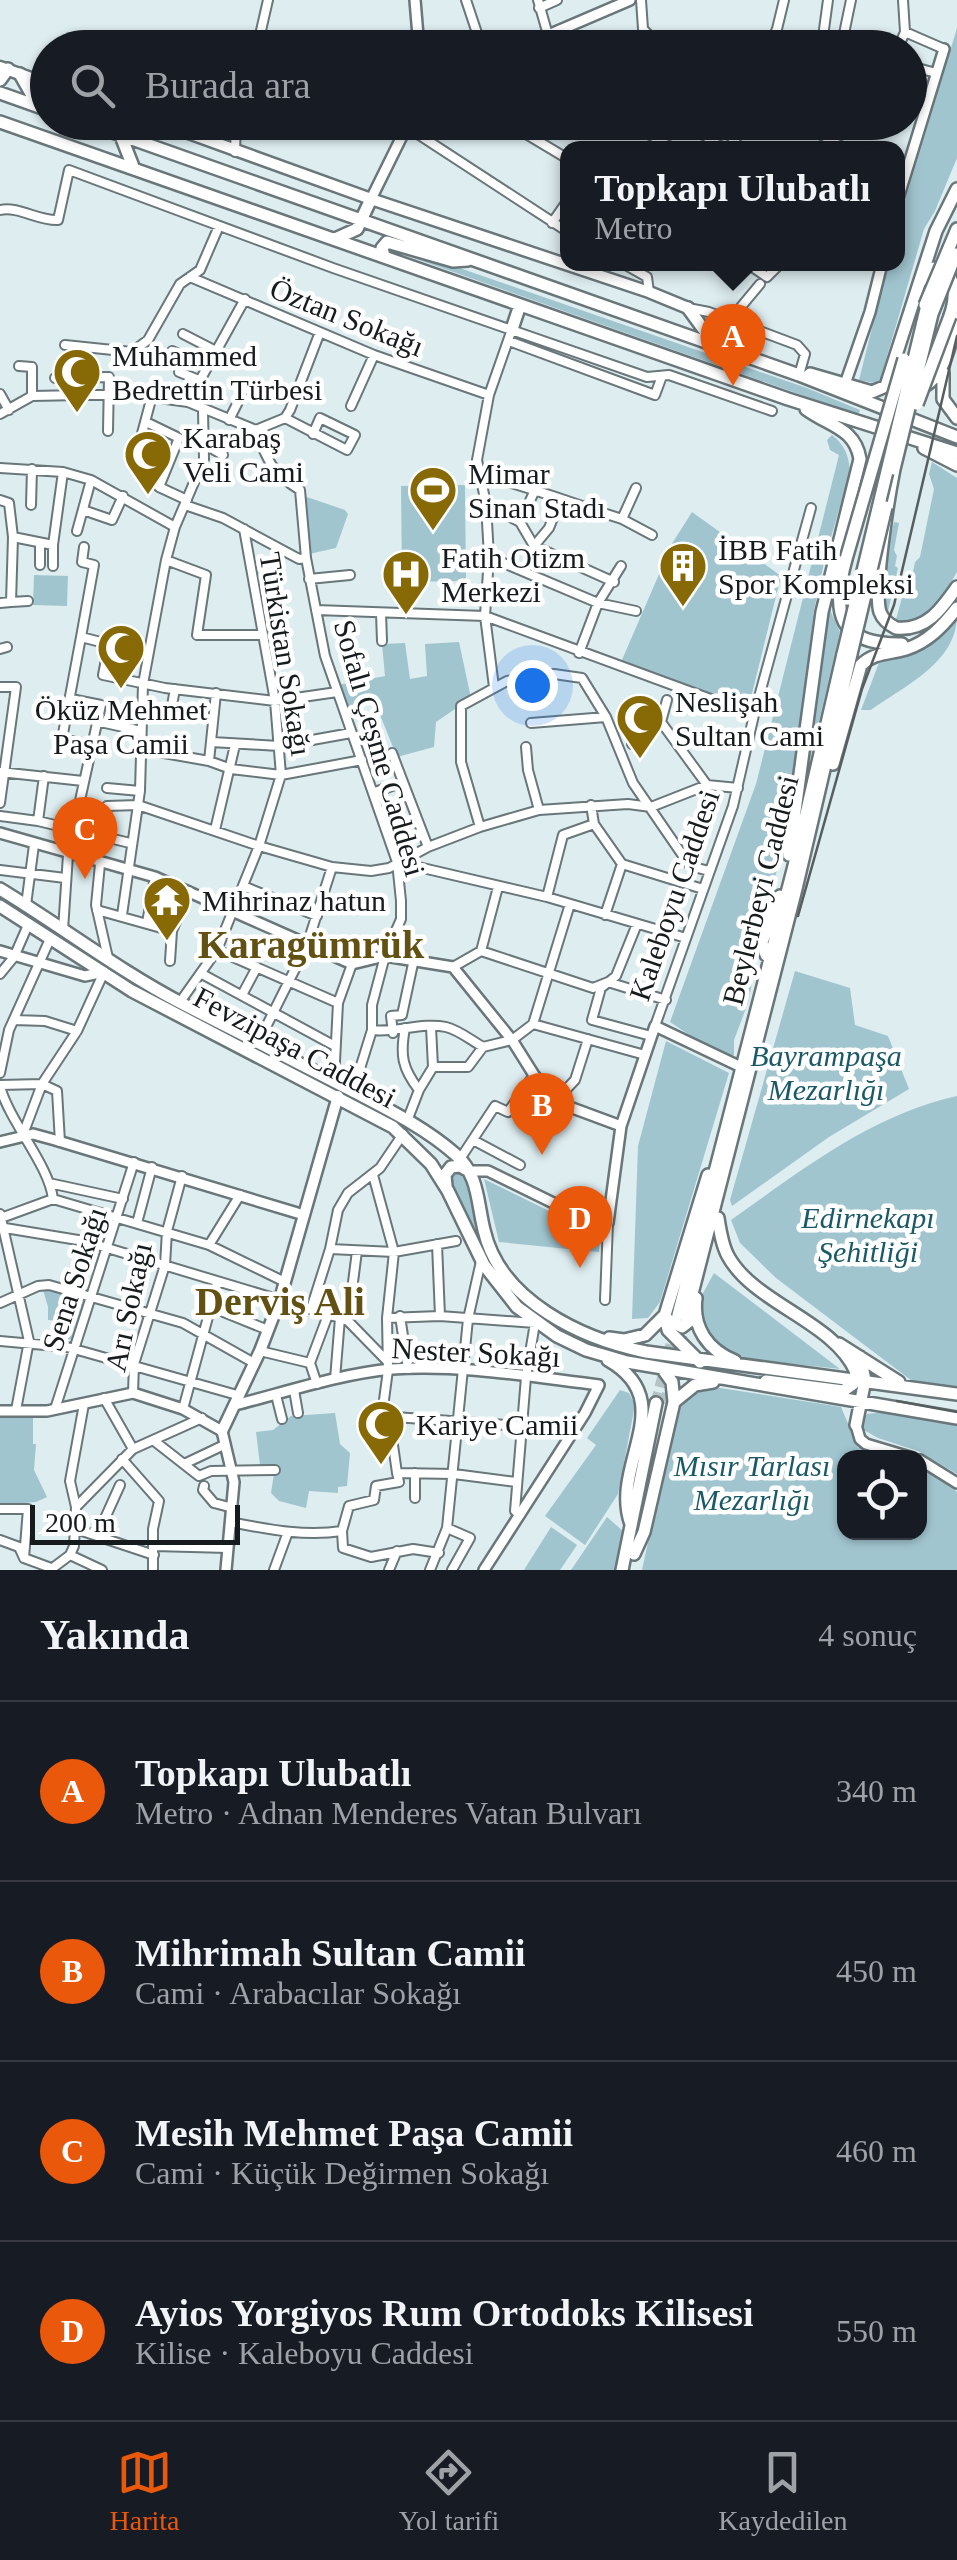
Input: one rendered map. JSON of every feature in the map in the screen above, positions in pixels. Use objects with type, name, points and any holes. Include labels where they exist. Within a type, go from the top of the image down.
[{"type":"main road","points":[[2,72],[30,78]]},
{"type":"main road","points":[[20,74],[30,96]]},
{"type":"main road","points":[[0,93],[30,104]]},
{"type":"main road","points":[[0,122],[30,133]]},
{"type":"main road","points":[[51,140],[339,237],[799,403],[957,453]]},
{"type":"main road","points":[[124,140],[134,169]]},
{"type":"main road","points":[[149,140],[343,214],[800,375],[957,437]]},
{"type":"main road","points":[[204,140],[372,199],[560,258]]},
{"type":"main road","points":[[800,375],[823,376],[878,391],[886,386],[936,231],[957,189]]},
{"type":"main road","points":[[339,237],[357,229],[372,199]]},
{"type":"main road","points":[[339,237],[346,225],[343,214]]},
{"type":"main road","points":[[894,469],[957,229]]},
{"type":"main road","points":[[384,256],[382,248],[387,242],[453,261],[472,259]]},
{"type":"main road","points":[[948,619],[927,634],[901,644],[861,638],[846,626],[838,610],[838,592],[904,359],[928,300],[954,251]]},
{"type":"main road","points":[[918,286],[934,268],[947,272],[957,289],[942,394],[957,418]]},
{"type":"main road","points":[[600,271],[688,308],[715,345]]},
{"type":"main road","name":"Beylerbeyi Caddesi","points":[[681,1316],[696,1209],[727,1124],[810,830],[928,300]]},
{"type":"main road","points":[[510,335],[520,305]]},
{"type":"main road","points":[[894,469],[927,371],[954,318]]},
{"type":"main road","points":[[895,364],[899,384],[917,389],[932,382],[945,358]]},
{"type":"main road","points":[[775,956],[764,952],[762,942],[787,884],[822,612],[860,460],[858,446],[847,432],[799,403]]},
{"type":"main road","points":[[904,434],[957,465]]},
{"type":"main road","name":"Beylerbeyi Caddesi","points":[[787,884],[894,469]]},
{"type":"main road","points":[[886,507],[878,599],[886,622],[896,628],[914,628],[936,614],[957,588]]},
{"type":"main road","points":[[810,830],[861,666],[872,656],[919,644],[957,608]]},
{"type":"main road","name":"Fevzipaşa Caddesi","points":[[0,889],[63,930],[106,966]]},
{"type":"main road","name":"Fevzipaşa Caddesi","points":[[0,906],[50,939],[106,966],[402,1134],[423,1154],[448,1191],[498,1286],[536,1323],[664,1369],[730,1380]]},
{"type":"main road","name":"Beylerbeyi Caddesi","points":[[681,1316],[746,1090],[775,956]]},
{"type":"main road","name":"Fevzipaşa Caddesi","points":[[178,1007],[370,1099],[460,1159],[476,1187],[487,1241],[510,1277],[545,1312],[588,1343],[859,1380]]},
{"type":"main road","points":[[715,1376],[668,1330],[696,1299],[746,1116],[746,1090]]},
{"type":"main road","points":[[222,1430],[280,1299],[338,1096],[344,1092],[362,1101],[370,1099]]},
{"type":"main road","points":[[423,1154],[431,1159],[440,1158],[443,1152],[438,1141]]},
{"type":"main road","points":[[448,1191],[447,1170],[460,1166],[469,1172]]},
{"type":"main road","points":[[718,1218],[724,1248],[737,1270],[830,1342],[853,1366],[864,1403],[856,1425]]},
{"type":"main road","points":[[588,1343],[636,1337],[681,1316]]},
{"type":"main road","points":[[681,1316],[717,1352],[758,1368]]},
{"type":"main road","points":[[830,1342],[902,1384]]},
{"type":"main road","points":[[588,1343],[626,1371],[641,1394],[643,1416],[626,1496],[631,1524]]},
{"type":"main road","points":[[622,1570],[631,1524],[672,1382],[646,1352]]},
{"type":"main road","points":[[859,1380],[860,1357]]},
{"type":"main road","points":[[730,1380],[957,1418]]},
{"type":"main road","points":[[630,1570],[665,1403],[695,1385],[730,1380],[780,1382],[844,1391],[859,1380],[957,1394]]},
{"type":"main road","points":[[844,1400],[856,1425]]},
{"type":"street","points":[[261,30],[268,0]]},
{"type":"street","points":[[415,0],[418,30]]},
{"type":"street","points":[[466,0],[476,30]]},
{"type":"street","points":[[546,30],[538,4],[557,0]]},
{"type":"street","points":[[559,30],[627,0]]},
{"type":"street","points":[[641,0],[644,30]]},
{"type":"street","points":[[777,30],[784,0]]},
{"type":"street","points":[[824,30],[828,0]]},
{"type":"street","points":[[845,30],[851,0]]},
{"type":"street","points":[[903,0],[905,30]]},
{"type":"street","points":[[927,42],[944,49],[927,93]]},
{"type":"street","points":[[927,71],[936,73]]},
{"type":"street","points":[[235,140],[235,152]]},
{"type":"street","points":[[372,199],[401,140]]},
{"type":"street","points":[[430,140],[560,228]]},
{"type":"street","points":[[536,140],[560,154]]},
{"type":"street","points":[[0,210],[8,208],[58,220],[69,170],[510,335],[654,394],[662,376]]},
{"type":"street","points":[[552,223],[560,212]]},
{"type":"street","points":[[65,345],[132,352],[148,340],[180,284],[200,270],[219,226]]},
{"type":"street","points":[[636,271],[647,277],[649,292]]},
{"type":"street","points":[[755,271],[764,280]]},
{"type":"street","points":[[730,320],[773,271]]},
{"type":"street","points":[[845,384],[880,271]]},
{"type":"street","name":"Öztan Sokağı","points":[[190,278],[374,355],[488,394]]},
{"type":"street","points":[[188,402],[245,299]]},
{"type":"street","points":[[688,308],[730,320],[802,350],[805,354],[800,375]]},
{"type":"street","points":[[0,394],[4,412],[32,396],[152,396],[188,402],[256,430],[285,418],[320,332]]},
{"type":"street","points":[[183,334],[216,351]]},
{"type":"street","points":[[510,335],[647,376],[678,378],[772,411]]},
{"type":"street","points":[[494,688],[485,616],[489,557],[486,504],[477,460],[488,394],[510,335]]},
{"type":"street","points":[[172,350],[207,366]]},
{"type":"street","points":[[352,406],[374,355]]},
{"type":"street","points":[[18,366],[32,366],[32,396]]},
{"type":"street","points":[[179,372],[199,380]]},
{"type":"street","points":[[55,378],[109,378],[108,431]]},
{"type":"street","points":[[229,420],[243,392]]},
{"type":"street","points":[[141,437],[152,396]]},
{"type":"street","points":[[122,915],[140,790],[142,684],[175,527],[204,459],[203,411]]},
{"type":"street","points":[[285,418],[312,434],[347,450],[354,435],[320,418],[312,434]]},
{"type":"street","points":[[146,422],[180,438],[159,488],[299,559],[306,558]]},
{"type":"street","name":"Sofalı Çeşme Caddesi","points":[[256,430],[268,465],[300,490],[309,579],[325,656],[397,862],[401,919],[385,956],[372,1005],[372,1030],[353,1091]]},
{"type":"street","points":[[204,444],[223,455]]},
{"type":"street","points":[[0,468],[63,472],[90,480],[175,527]]},
{"type":"street","points":[[31,504],[32,469]]},
{"type":"street","points":[[53,566],[63,472]]},
{"type":"street","points":[[480,474],[536,488],[560,500],[622,519],[652,535]]},
{"type":"street","points":[[77,530],[90,480]]},
{"type":"street","points":[[520,522],[536,488]]},
{"type":"street","points":[[622,519],[636,488]]},
{"type":"street","points":[[83,510],[112,520],[123,496]]},
{"type":"street","points":[[0,500],[9,502],[12,602]]},
{"type":"street","points":[[534,546],[548,528],[560,500]]},
{"type":"street","points":[[486,504],[520,522],[534,546],[614,582]]},
{"type":"street","name":"Kaleboyu Caddesi","points":[[605,1300],[608,1222],[621,1126],[738,788],[811,508]]},
{"type":"street","name":"Türkistan Sokağı","points":[[178,1007],[217,950],[234,912],[281,775],[275,700],[244,530]]},
{"type":"street","points":[[13,537],[53,545]]},
{"type":"street","points":[[40,543],[40,565]]},
{"type":"street","points":[[84,547],[82,562],[94,565],[62,739],[91,745]]},
{"type":"street","points":[[489,557],[598,603],[636,611]]},
{"type":"street","points":[[166,560],[206,576],[198,635],[263,635]]},
{"type":"street","points":[[579,652],[598,603],[621,566]]},
{"type":"street","points":[[309,579],[350,575]]},
{"type":"street","points":[[0,576],[12,576]]},
{"type":"street","points":[[0,602],[28,601]]},
{"type":"street","points":[[316,610],[485,616],[754,715]]},
{"type":"street","points":[[380,614],[382,641]]},
{"type":"street","points":[[81,637],[148,654]]},
{"type":"street","points":[[109,644],[103,674],[142,684],[275,700],[337,692]]},
{"type":"street","points":[[480,827],[460,762],[460,706],[507,681],[542,674],[583,676],[606,717],[633,783],[690,866],[709,871]]},
{"type":"street","points":[[0,688],[16,688],[4,731],[0,803]]},
{"type":"street","points":[[170,716],[174,689]]},
{"type":"street","points":[[209,761],[216,692]]},
{"type":"street","points":[[63,930],[72,829],[101,705],[71,699]]},
{"type":"street","points":[[632,744],[661,722],[667,700]]},
{"type":"street","points":[[530,723],[606,717]]},
{"type":"street","points":[[96,722],[142,731]]},
{"type":"street","points":[[661,722],[707,785]]},
{"type":"street","points":[[212,742],[280,746],[351,733]]},
{"type":"street","points":[[214,830],[235,745]]},
{"type":"street","points":[[526,746],[539,810]]},
{"type":"street","points":[[141,749],[209,761],[231,769],[281,775],[362,760]]},
{"type":"street","points":[[392,752],[428,847]]},
{"type":"street","points":[[2,772],[83,781]]},
{"type":"street","points":[[38,821],[44,776]]},
{"type":"street","points":[[375,792],[403,782]]},
{"type":"street","points":[[107,806],[138,804],[332,867],[371,871],[389,868],[428,847],[480,827],[539,810],[628,804],[651,807],[707,785],[738,788]]},
{"type":"street","points":[[106,788],[140,790]]},
{"type":"street","points":[[591,806],[594,824],[622,864],[703,889]]},
{"type":"street","points":[[0,816],[130,843]]},
{"type":"street","points":[[547,897],[564,835],[594,824]]},
{"type":"street","points":[[0,834],[155,877],[352,964],[385,956],[454,967],[481,951],[498,886]]},
{"type":"street","points":[[26,905],[34,845]]},
{"type":"street","points":[[397,862],[547,897],[686,938]]},
{"type":"street","points":[[22,1137],[42,1084],[76,1031],[106,966],[97,910],[100,864]]},
{"type":"street","points":[[605,914],[622,864]]},
{"type":"street","points":[[258,1043],[307,945],[332,867]]},
{"type":"street","points":[[0,870],[65,878]]},
{"type":"street","points":[[147,923],[155,877]]},
{"type":"street","points":[[243,886],[318,916]]},
{"type":"street","points":[[170,960],[172,932],[188,891]]},
{"type":"street","points":[[434,1067],[468,1067],[483,1047],[512,1040],[533,1024],[570,904]]},
{"type":"street","points":[[97,910],[172,932]]},
{"type":"street","points":[[637,924],[616,976],[601,988],[592,1020],[653,1031],[742,1068]]},
{"type":"street","points":[[0,974],[14,957],[28,925]]},
{"type":"street","points":[[0,1073],[9,1030],[50,939]]},
{"type":"street","points":[[0,950],[85,976],[106,966]]},
{"type":"street","points":[[217,950],[338,1003]]},
{"type":"street","points":[[481,951],[592,988],[608,982],[666,1000]]},
{"type":"street","points":[[393,1033],[391,1016],[402,1015],[414,960]]},
{"type":"street","points":[[334,1081],[338,1003],[352,964]]},
{"type":"street","points":[[242,995],[257,967]]},
{"type":"street","points":[[454,967],[512,1040],[534,1075],[557,1098],[567,1106],[621,1126]]},
{"type":"street","points":[[202,974],[334,1046]]},
{"type":"street","points":[[14,1020],[46,1021],[76,1031]]},
{"type":"street","points":[[0,1022],[9,1030]]},
{"type":"street","points":[[533,1024],[644,1055]]},
{"type":"street","points":[[407,1121],[418,1090],[434,1067],[431,1027]]},
{"type":"street","points":[[372,1030],[393,1033],[406,1028],[445,1027],[483,1047]]},
{"type":"street","points":[[406,1028],[400,1056],[405,1072],[418,1090]]},
{"type":"street","points":[[557,1098],[575,1080],[588,1040]]},
{"type":"street","points":[[460,1159],[495,1106],[508,1112],[534,1075]]},
{"type":"street","points":[[54,1199],[0,1086],[42,1084],[58,1091],[60,1142]]},
{"type":"street","points":[[0,1142],[34,1134],[304,1215]]},
{"type":"street","points":[[311,1309],[338,1210],[348,1193],[372,1175],[402,1134]]},
{"type":"street","points":[[472,1140],[520,1165]]},
{"type":"street","name":"Sena Sokağı","points":[[55,1409],[134,1162]]},
{"type":"street","points":[[137,1223],[152,1167]]},
{"type":"street","points":[[469,1172],[488,1170],[586,1219],[608,1222]]},
{"type":"street","points":[[372,1175],[394,1252],[380,1436],[393,1445],[398,1482],[376,1486],[374,1500],[349,1506],[342,1532],[343,1548],[371,1557],[413,1548],[439,1553]]},
{"type":"street","name":"Arı Sokağı","points":[[133,1393],[134,1364],[165,1264],[167,1231],[182,1176]]},
{"type":"street","points":[[49,1183],[123,1199]]},
{"type":"street","points":[[209,1244],[240,1196]]},
{"type":"street","points":[[16,1410],[29,1342],[1,1216],[54,1199],[209,1244],[285,1282]]},
{"type":"street","points":[[5,1228],[52,1234],[108,1248],[344,1320],[388,1366]]},
{"type":"street","points":[[330,1249],[394,1252],[456,1241]]},
{"type":"street","points":[[437,1244],[440,1316]]},
{"type":"street","points":[[335,1379],[357,1251]]},
{"type":"street","points":[[430,1570],[447,1528],[468,1319],[481,1260]]},
{"type":"street","points":[[183,1409],[217,1284]]},
{"type":"street","points":[[474,1290],[488,1284],[498,1286]]},
{"type":"street","points":[[0,1303],[38,1286],[49,1286],[152,1314],[257,1357],[310,1363]]},
{"type":"street","points":[[211,1308],[268,1330]]},
{"type":"street","points":[[317,1384],[310,1363],[328,1315]]},
{"type":"street","points":[[400,1316],[408,1369]]},
{"type":"street","points":[[387,1318],[440,1316],[536,1323],[526,1376],[516,1482],[515,1512],[520,1516]]},
{"type":"street","points":[[0,1341],[75,1349],[191,1380],[236,1400]]},
{"type":"street","name":"Nester Sokağı","points":[[236,1400],[388,1366],[600,1385],[574,1430]]},
{"type":"street","points":[[294,1390],[298,1413]]},
{"type":"street","points":[[0,1411],[55,1409],[133,1393],[183,1409],[222,1430],[232,1472],[233,1508],[226,1570]]},
{"type":"street","points":[[276,1394],[282,1419]]},
{"type":"street","points":[[104,1398],[133,1449]]},
{"type":"street","points":[[0,1540],[18,1547],[24,1558],[51,1569],[70,1556],[76,1507],[70,1481],[84,1404]]},
{"type":"street","points":[[380,1416],[574,1430],[484,1570]]},
{"type":"street","points":[[76,1507],[133,1449],[202,1418]]},
{"type":"street","points":[[856,1425],[860,1439],[886,1450]]},
{"type":"street","points":[[153,1440],[199,1476],[210,1471],[275,1470]]},
{"type":"street","points":[[184,1464],[224,1446]]},
{"type":"street","points":[[122,1459],[159,1502],[153,1529],[153,1570]]},
{"type":"street","points":[[927,1465],[957,1483]]},
{"type":"street","points":[[397,1473],[454,1474],[516,1482]]},
{"type":"street","points":[[414,1498],[415,1474]]},
{"type":"street","points":[[97,1536],[120,1485]]},
{"type":"street","points":[[204,1486],[214,1504],[233,1508]]},
{"type":"street","points":[[0,1509],[28,1509],[24,1558]]},
{"type":"street","points":[[230,1522],[288,1532],[342,1532]]},
{"type":"street","points":[[447,1528],[470,1538],[452,1570]]},
{"type":"street","points":[[76,1529],[154,1550],[228,1548]]},
{"type":"street","points":[[274,1570],[288,1532]]},
{"type":"street","points":[[217,1570],[228,1548]]},
{"type":"street","points":[[389,1570],[397,1550]]},
{"type":"street","points":[[438,1570],[439,1553]]},
{"type":"street","points":[[70,1556],[102,1570]]},
{"type":"street","points":[[367,1570],[371,1557]]},
{"type":"green space","points":[[957,28],[957,158],[924,229],[879,384],[859,380],[886,271],[905,271],[905,201],[923,140],[927,140],[927,128]]},
{"type":"green space","points":[[396,246],[807,388],[860,410],[858,415],[394,251]]},
{"type":"green space","points":[[832,435],[846,451],[850,472],[814,610],[795,773],[780,858],[756,933],[756,964],[748,1003],[734,1040],[734,1055],[725,1059],[670,1022],[756,784],[839,455],[830,450],[827,440]]},
{"type":"green space","points":[[932,462],[957,478],[957,572],[939,603],[917,623],[895,623],[909,572],[913,572],[920,557],[934,489],[929,474]]},
{"type":"green space","name":"Mimar Sinan Stadı","points":[[465,485],[466,581],[402,582],[401,486]]},
{"type":"green space","points":[[304,496],[348,514],[336,548],[309,554]]},
{"type":"green space","points":[[692,512],[781,576],[746,718],[618,669],[673,542]]},
{"type":"green space","points":[[894,522],[899,523],[894,550],[898,568],[887,616],[883,609],[887,549]]},
{"type":"green space","points":[[34,575],[68,576],[67,606],[33,605]]},
{"type":"green space","points":[[831,592],[831,612],[840,632],[802,793]]},
{"type":"green space","points":[[957,615],[955,632],[938,660],[871,710],[861,710],[880,660]]},
{"type":"green space","points":[[459,642],[471,698],[436,722],[434,747],[397,757],[374,700],[347,708],[338,685],[385,676],[382,644],[405,643],[410,679],[427,676],[425,644]]},
{"type":"green space","name":"Bayrampaşa Mezarlığı","points":[[795,971],[850,988],[855,1025],[888,1036],[909,1089],[829,1137],[732,1206],[730,1200]]},
{"type":"green space","points":[[666,1041],[729,1073],[660,1302],[648,1318],[632,1319],[638,1146]]},
{"type":"green space","name":"Edirnekapı Şehitliği","points":[[957,1096],[957,1389],[916,1384],[776,1278],[740,1243],[731,1220],[866,1130]]},
{"type":"green space","points":[[458,1172],[470,1183],[479,1228],[469,1226],[451,1183],[451,1176]]},
{"type":"green space","points":[[484,1179],[600,1236],[599,1252],[499,1242]]},
{"type":"green space","points":[[714,1273],[840,1369],[738,1358],[719,1348],[702,1321],[702,1295]]},
{"type":"green space","points":[[48,1288],[86,1301],[73,1340],[58,1337],[61,1321],[48,1320],[43,1290]]},
{"type":"green space","name":"Mısır Tarlası Mezarlığı","points":[[714,1387],[841,1407],[858,1447],[866,1450],[837,1450],[837,1540],[927,1540],[927,1473],[945,1480],[957,1492],[957,1570],[642,1570],[676,1412],[693,1392]]},
{"type":"green space","points":[[620,1390],[629,1393],[635,1405],[618,1494],[585,1545],[545,1516],[596,1445],[587,1438]]},
{"type":"green space","points":[[884,1412],[957,1422],[957,1474],[927,1456],[927,1450],[915,1450],[862,1429],[867,1414]]},
{"type":"green space","points":[[335,1413],[340,1444],[350,1453],[347,1486],[338,1487],[338,1493],[309,1491],[306,1508],[279,1501],[271,1493],[275,1467],[260,1465],[256,1432],[273,1430],[291,1416]]},
{"type":"green space","points":[[33,1415],[34,1470],[47,1497],[36,1502],[0,1505],[0,1416]]},
{"type":"green space","points":[[607,1517],[624,1532],[616,1570],[571,1570]]},
{"type":"green space","points":[[551,1527],[577,1545],[560,1570],[524,1570]]},
{"type":"tunnel","points":[[656,1403],[675,1329]]},
{"type":"tunnel","points":[[665,1404],[682,1335]]},
{"type":"tram line","points":[[798,916],[862,689],[894,605],[957,336]]},
{"type":"tram line","points":[[897,1401],[957,1412]]},
{"type":"place","name":"Topkapı Ulubatlı","points":[[733,386]]},
{"type":"place","name":"Muhammed Bedrettin Türbesi","points":[[77,414]]},
{"type":"place","name":"Karabaş Veli Cami","points":[[148,496]]},
{"type":"place","name":"Mimar Sinan Stadı","points":[[433,532]]},
{"type":"place","name":"İBB Fatih Spor Kompleksi","points":[[683,608]]},
{"type":"place","name":"Fatih Otizm Merkezi","points":[[406,616]]},
{"type":"place","name":"Öküz Mehmet Paşa Camii","points":[[121,690]]},
{"type":"place","name":"Neslişah Sultan Cami","points":[[640,760]]},
{"type":"place","name":"Mesih Mehmet Paşa Camii","points":[[85,879]]},
{"type":"place","name":"Mihrinaz hatun","points":[[167,942]]},
{"type":"place","name":"Mihrimah Sultan Camii","points":[[542,1155]]},
{"type":"place","name":"Ayios Yorgiyos Rum Ortodoks Kilisesi","points":[[580,1268]]},
{"type":"place","name":"Kariye Camii","points":[[381,1466]]},
{"type":"district","name":"Karagümrük","points":[[311,944]]},
{"type":"district","name":"Derviş Ali","points":[[280,1301]]}]
